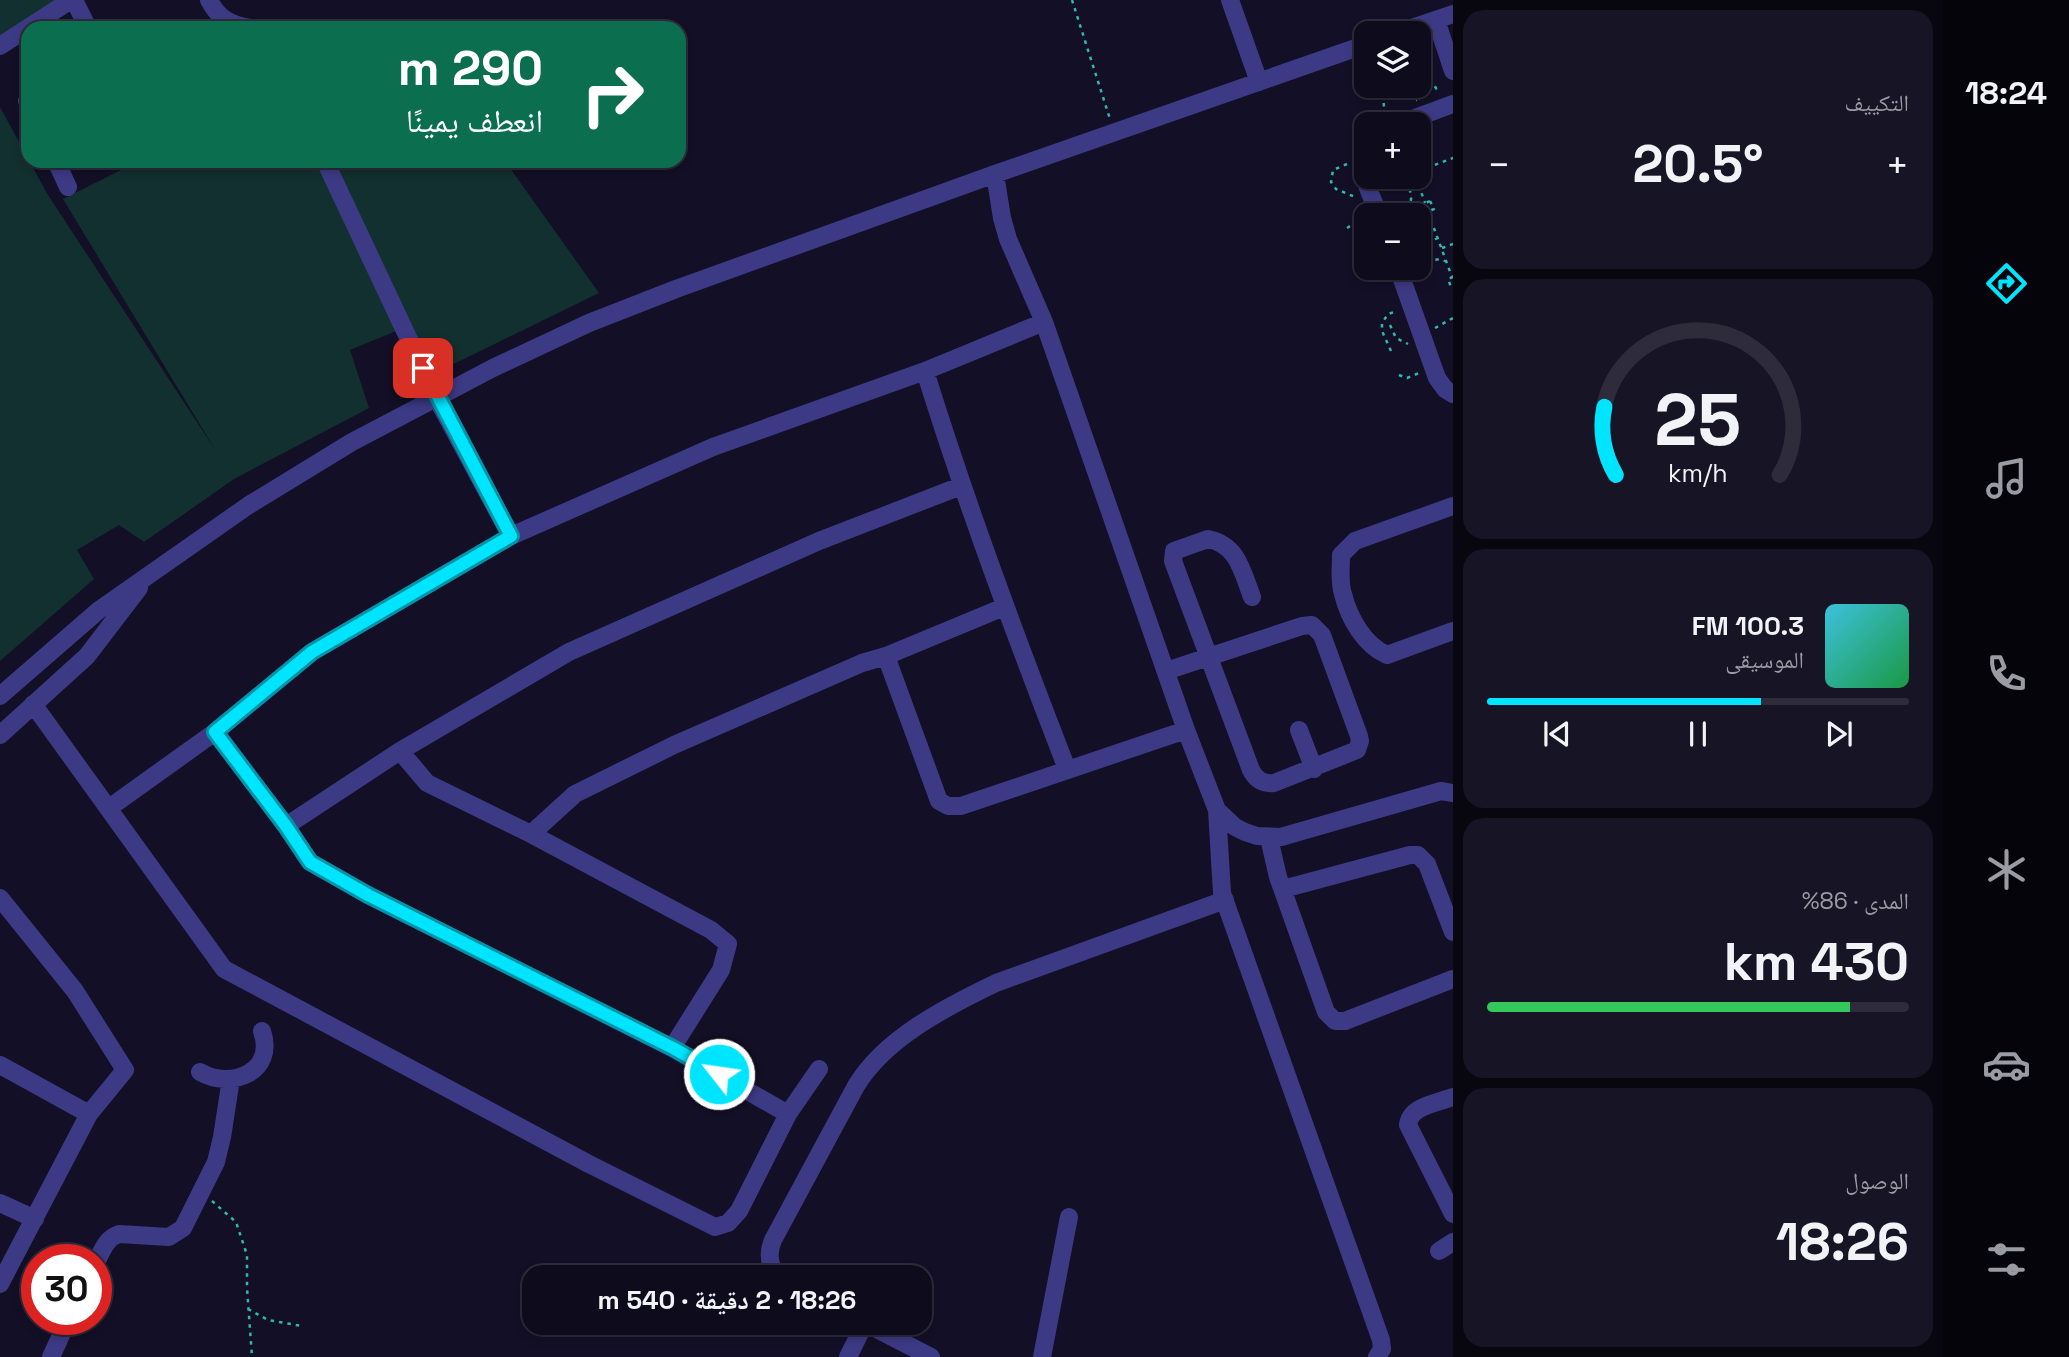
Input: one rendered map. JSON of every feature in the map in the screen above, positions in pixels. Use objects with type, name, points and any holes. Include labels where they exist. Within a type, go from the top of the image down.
[{"type":"street","points":[[39,21],[72,0],[84,21]]},
{"type":"street","points":[[209,0],[226,21]]},
{"type":"street","points":[[1230,0],[1259,82]]},
{"type":"street","points":[[1431,22],[1453,13]]},
{"type":"street","points":[[1436,20],[1453,71]]},
{"type":"street","points":[[0,46],[21,33]]},
{"type":"street","points":[[0,696],[99,610],[203,536],[300,473],[436,397],[541,345],[633,305],[995,174],[1354,49]]},
{"type":"street","points":[[1431,112],[1453,104]]},
{"type":"street","points":[[59,168],[68,187]]},
{"type":"street","points":[[328,168],[436,397],[511,536]]},
{"type":"street","points":[[995,174],[997,196],[1008,239],[1044,322],[1186,730],[1217,810],[1221,849],[1220,877],[1225,900],[1381,1340],[1382,1349],[1377,1357]]},
{"type":"street","points":[[1403,280],[1414,312],[1419,339],[1437,378],[1445,389],[1453,394]]},
{"type":"street","points":[[109,808],[215,732],[312,652],[511,536],[713,447],[925,371],[1044,322]]},
{"type":"street","points":[[925,371],[961,486],[1004,607],[1067,769]]},
{"type":"street","points":[[286,826],[400,751],[569,652],[819,541],[961,486]]},
{"type":"street","points":[[1453,506],[1355,541],[1341,555],[1342,592],[1354,622],[1374,649],[1387,654],[1453,631]]},
{"type":"street","points":[[1166,671],[1209,656],[1307,625],[1319,631],[1360,741],[1353,754],[1274,783],[1257,779],[1251,770],[1209,656],[1173,561],[1174,551],[1204,540],[1212,540],[1226,546],[1235,555],[1252,597]]},
{"type":"street","points":[[0,735],[96,647],[128,600],[158,568]]},
{"type":"street","points":[[531,834],[575,794],[687,740],[862,663],[886,656],[1004,607]]},
{"type":"street","points":[[886,656],[939,801],[948,806],[961,806],[1186,730]]},
{"type":"street","points":[[33,704],[224,969],[589,1164],[715,1227],[728,1223],[738,1211],[788,1114],[819,1069]]},
{"type":"street","points":[[1299,730],[1314,769]]},
{"type":"street","points":[[215,732],[310,862],[368,895],[673,1048],[788,1114]]},
{"type":"street","points":[[400,751],[427,783],[531,834],[711,930],[728,944],[720,970],[673,1048]]},
{"type":"street","points":[[1217,810],[1235,827],[1269,838],[1293,835],[1441,791],[1453,793]]},
{"type":"street","points":[[1269,838],[1283,889],[1326,1012],[1335,1021],[1345,1021],[1453,979]]},
{"type":"street","points":[[1283,889],[1418,855],[1427,864],[1453,932]]},
{"type":"street","points":[[772,1265],[770,1247],[773,1240],[856,1086],[870,1065],[888,1047],[996,983],[1225,900]]},
{"type":"street","points":[[0,1284],[89,1114],[125,1070],[75,991],[3,909]]},
{"type":"street","points":[[200,1072],[215,1079],[231,1079],[246,1074],[258,1066],[265,1045],[262,1031]]},
{"type":"street","points":[[0,1065],[89,1114]]},
{"type":"street","points":[[107,1244],[119,1234],[164,1237],[179,1232],[202,1191],[220,1150],[231,1079]]},
{"type":"street","points":[[1453,1097],[1415,1111],[1408,1125],[1453,1214]]},
{"type":"street","points":[[0,1203],[35,1219]]},
{"type":"street","points":[[1042,1357],[1069,1217]]},
{"type":"street","points":[[51,1357],[61,1335]]},
{"type":"street","points":[[848,1357],[859,1335]]},
{"type":"street","points":[[888,1335],[931,1357]]},
{"type":"path","points":[[1072,0],[1115,132]]},
{"type":"path","points":[[1431,84],[1435,86],[1437,93],[1433,99]]},
{"type":"path","points":[[1411,98],[1424,103],[1420,98]]},
{"type":"path","points":[[1431,168],[1453,158]]},
{"type":"path","points":[[1431,219],[1453,277],[1448,279],[1451,288],[1453,287]]},
{"type":"path","points":[[1347,228],[1354,222]]},
{"type":"path","points":[[1431,241],[1438,238]]},
{"type":"path","points":[[1442,248],[1453,244]]},
{"type":"path","points":[[1407,291],[1426,263],[1436,259],[1447,262]]},
{"type":"path","points":[[1391,351],[1381,327],[1383,319],[1394,311],[1414,312]]},
{"type":"path","points":[[1390,325],[1396,338],[1419,339],[1453,318]]},
{"type":"path","points":[[1399,375],[1411,377],[1421,369]]},
{"type":"path","points":[[202,1191],[233,1219],[247,1255],[252,1357]]},
{"type":"path","points":[[248,1309],[268,1320],[302,1326]]},
{"type":"green space","points":[[0,0],[59,0],[26,21],[21,21],[21,24],[0,38]]},
{"type":"green space","points":[[0,107],[21,146],[21,168],[33,168],[48,195],[216,451],[63,199],[125,168],[510,168],[599,293],[431,375],[401,329],[350,350],[369,408],[234,479],[144,542],[119,525],[77,550],[94,579],[0,661]]},
{"type":"route","points":[[423,368],[511,536],[312,652],[215,732],[310,862],[368,895],[673,1048],[719,1074]]}]
